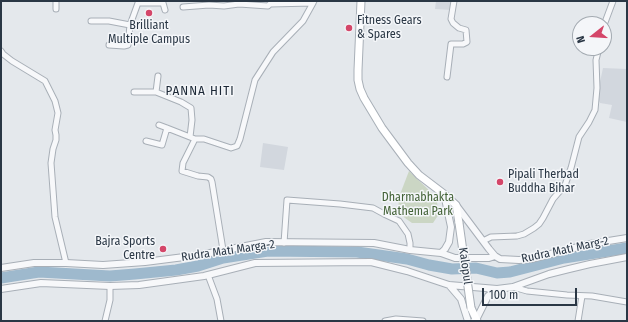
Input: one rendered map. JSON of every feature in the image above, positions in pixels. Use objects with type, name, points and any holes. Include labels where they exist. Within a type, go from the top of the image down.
[{"type":"main road","points":[[361,1],[358,80],[364,98],[382,128],[404,159],[419,175],[456,205]]},
{"type":"main road","name":"Kalopul","points":[[456,205],[471,308],[475,320]]},
{"type":"street","points":[[56,1],[56,9]]},
{"type":"street","points":[[447,77],[451,44],[463,44],[467,42],[466,30],[459,28],[451,19],[454,1]]},
{"type":"street","points":[[608,16],[614,1]]},
{"type":"street","points":[[183,7],[209,3],[224,6],[239,4],[268,6],[270,4],[313,2]]},
{"type":"street","points":[[159,125],[193,138],[204,139],[231,148],[237,146],[255,80],[273,52],[303,21],[313,2]]},
{"type":"street","points":[[109,45],[124,46],[128,44],[130,25],[138,3],[163,3],[165,10]]},
{"type":"street","points":[[91,21],[109,21],[130,25]]},
{"type":"street","points":[[1,51],[3,54],[45,81],[55,101],[58,113],[55,130],[56,140],[53,149],[52,162],[54,209],[66,263]]},
{"type":"street","points":[[483,241],[491,238],[517,236],[534,228],[539,224],[556,196],[564,188],[580,137],[595,110],[597,56]]},
{"type":"street","points":[[156,92],[158,76]]},
{"type":"street","points":[[134,92],[156,92],[191,108],[193,138],[183,163],[182,172],[208,177],[211,179],[223,250]]},
{"type":"street","points":[[146,141],[162,145],[167,128]]},
{"type":"street","points":[[441,253],[445,250],[449,242],[451,227],[444,194]]},
{"type":"street","points":[[284,243],[287,200],[373,208],[399,221],[408,234],[410,250]]},
{"type":"street","points":[[456,205],[495,256]]},
{"type":"street","name":"Rudra Mati Marg-2","points":[[441,253],[455,258],[489,258],[495,256],[500,259],[519,260],[531,259],[590,244],[627,238]]},
{"type":"street","name":"Rudra Mati Marga-2","points":[[1,268],[34,263],[115,265],[185,257],[266,242],[374,243],[410,250],[441,253]]},
{"type":"street","points":[[1,289],[41,283],[110,286],[157,283],[208,275],[255,263],[371,262],[407,270],[437,282],[449,285],[497,289],[513,287],[549,274],[627,257]]},
{"type":"street","points":[[208,275],[217,299],[221,321]]},
{"type":"street","points":[[449,285],[461,299],[468,321]]},
{"type":"street","points":[[105,321],[110,300],[110,286]]},
{"type":"street","points":[[513,287],[527,291],[592,296],[627,302]]},
{"type":"street","points":[[475,320],[488,296],[497,289]]},
{"type":"street","points":[[578,321],[582,296]]},
{"type":"street","points":[[385,321],[396,319],[423,321]]},
{"type":"shaded area","points":[[436,1],[452,1],[451,10],[435,9]]},
{"type":"shaded area","points":[[603,68],[627,69],[627,122],[609,118],[612,105],[600,103],[597,96]]},
{"type":"shaded area","points":[[263,143],[288,147],[284,170],[260,167]]},
{"type":"green space","name":"Dharmabhakta Mathema Park","points":[[409,171],[436,197],[439,214],[433,223],[412,223],[398,213],[399,197]]},
{"type":"waterway","points":[[1,278],[39,272],[110,276],[176,270],[198,266],[223,258],[268,251],[357,252],[407,259],[452,269],[476,268],[497,273],[510,272],[564,258],[627,248]]},
{"type":"place","name":"Brilliant Multiple Campus","points":[[149,13]]},
{"type":"place","name":"Fitness Gears & Spares","points":[[349,28]]},
{"type":"place","name":"Pipali Therbad Buddha Bihar","points":[[500,182]]},
{"type":"place","name":"Bajra Sports Centre","points":[[163,249]]},
{"type":"district","name":"PANNA HITI","points":[[200,91]]}]
